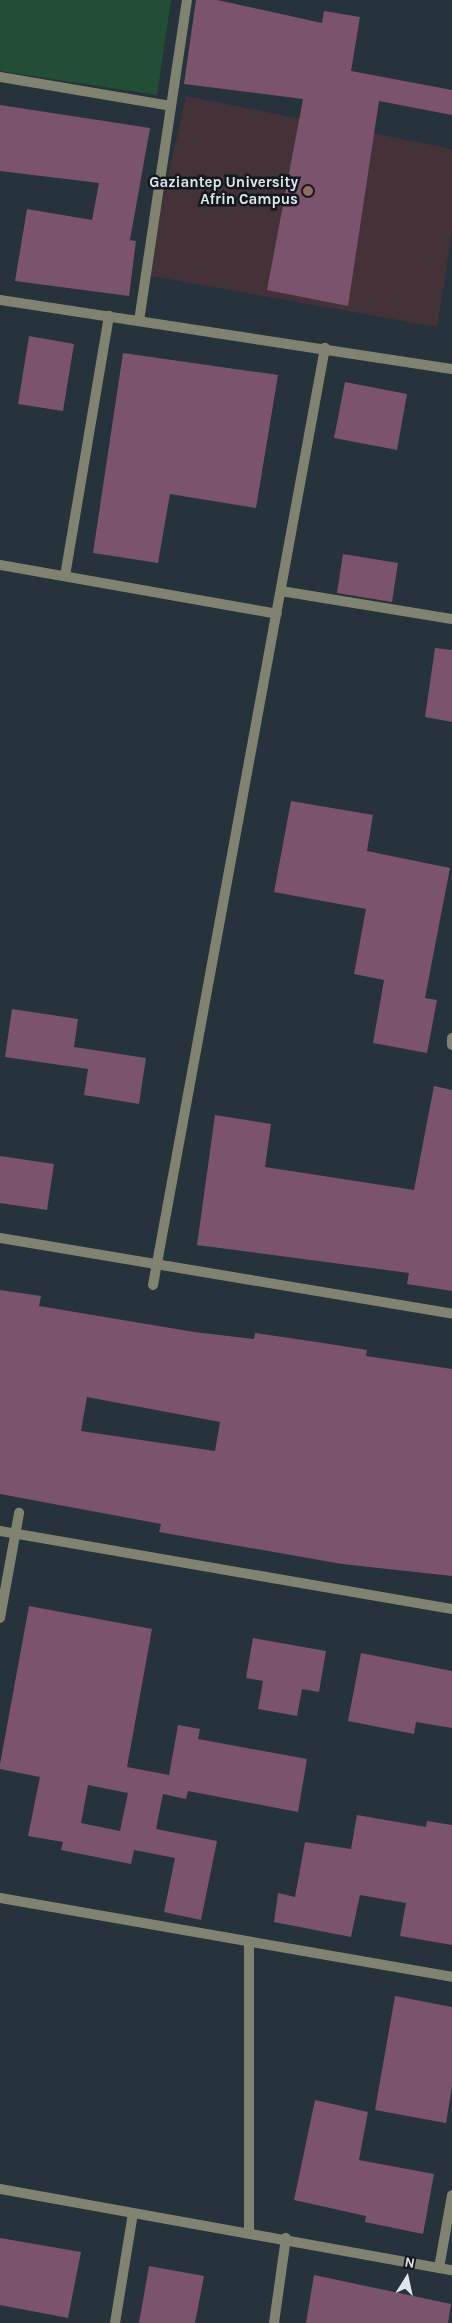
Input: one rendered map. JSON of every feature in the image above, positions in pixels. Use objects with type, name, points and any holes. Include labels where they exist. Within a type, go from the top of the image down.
[{"type":"street","points":[[139,321],[187,0]]},
{"type":"street","points":[[0,77],[172,106]]},
{"type":"street","points":[[0,300],[325,348],[452,369]]},
{"type":"street","points":[[65,576],[109,316]]},
{"type":"street","points":[[153,1285],[325,348]]},
{"type":"street","points":[[0,565],[277,614]]},
{"type":"street","points":[[281,591],[452,619]]},
{"type":"street","points":[[452,1038],[452,1045]]},
{"type":"street","points":[[0,1238],[452,1314]]},
{"type":"street","points":[[0,1618],[19,1513]]},
{"type":"street","points":[[0,1531],[452,1609]]},
{"type":"street","points":[[0,1898],[452,1977]]},
{"type":"street","points":[[249,1942],[249,2233]]},
{"type":"street","points":[[0,2189],[286,2238],[452,2270]]},
{"type":"street","points":[[439,2268],[452,2195]]},
{"type":"street","points":[[115,2323],[133,2213]]},
{"type":"street","points":[[274,2323],[286,2238]]},
{"type":"shaded area","name":"Gaziantep University Afrin Campus","points":[[186,96],[452,149],[452,233],[437,327],[146,275]]},
{"type":"green space","points":[[0,0],[171,0],[157,95],[0,71]]},
{"type":"building","points":[[196,0],[217,0],[322,23],[324,11],[360,17],[351,71],[452,90],[452,115],[379,101],[348,306],[267,290],[303,99],[184,84]]},
{"type":"building","points":[[0,105],[150,128],[130,240],[136,241],[129,296],[15,281],[27,209],[92,220],[99,183],[0,171]]},
{"type":"building","points":[[29,336],[74,344],[63,411],[18,404]]},
{"type":"building","points":[[123,353],[278,375],[256,508],[170,494],[158,563],[93,553]]},
{"type":"building","points":[[345,382],[407,394],[397,450],[334,438]]},
{"type":"building","points":[[343,554],[398,563],[392,602],[337,593]]},
{"type":"building","points":[[435,648],[452,650],[452,722],[425,717]]},
{"type":"building","points":[[291,801],[373,815],[367,851],[450,868],[425,998],[437,1000],[427,1053],[373,1043],[384,980],[354,974],[366,909],[274,892]]},
{"type":"building","points":[[12,1009],[78,1019],[74,1047],[146,1058],[139,1104],[84,1095],[88,1069],[5,1057]]},
{"type":"building","points":[[434,1086],[452,1090],[452,1291],[407,1284],[409,1273],[197,1245],[215,1115],[271,1124],[265,1167],[414,1190]]},
{"type":"building","points":[[0,1156],[54,1164],[47,1210],[0,1203]]},
{"type":"building","points":[[0,1290],[41,1296],[39,1306],[194,1332],[254,1339],[255,1333],[317,1342],[367,1350],[366,1356],[452,1369],[452,1576],[342,1564],[159,1532],[161,1524],[0,1494]],"holes":[[[87,1397],[220,1422],[215,1451],[81,1431]]]},
{"type":"building","points":[[29,1606],[152,1629],[127,1767],[169,1775],[178,1725],[200,1729],[198,1739],[307,1759],[298,1812],[188,1791],[186,1799],[163,1794],[156,1829],[217,1841],[201,1920],[164,1912],[175,1858],[134,1850],[131,1864],[61,1850],[63,1842],[28,1836],[40,1777],[0,1769]],"holes":[[[88,1785],[128,1793],[120,1831],[81,1823]]]},
{"type":"building","points":[[253,1638],[326,1651],[319,1692],[302,1689],[297,1716],[258,1709],[263,1681],[246,1678]]},
{"type":"building","points":[[361,1653],[452,1671],[452,1728],[416,1722],[414,1734],[348,1721]]},
{"type":"building","points":[[357,1815],[426,1827],[427,1821],[452,1825],[452,1945],[400,1936],[406,1903],[360,1895],[351,1937],[274,1922],[278,1893],[295,1897],[305,1842],[351,1849]]},
{"type":"building","points":[[395,1996],[452,2007],[452,2086],[446,2123],[375,2110]]},
{"type":"building","points":[[315,2100],[368,2112],[359,2160],[434,2174],[423,2234],[365,2222],[366,2216],[294,2200]]},
{"type":"building","points":[[0,2238],[81,2252],[68,2318],[0,2305]]},
{"type":"building","points":[[149,2266],[204,2276],[195,2323],[139,2323]]},
{"type":"building","points":[[314,2275],[451,2304],[448,2323],[306,2323]]},
{"type":"place","name":"Gaziantep University Afrin Campus","points":[[308,191]]}]
